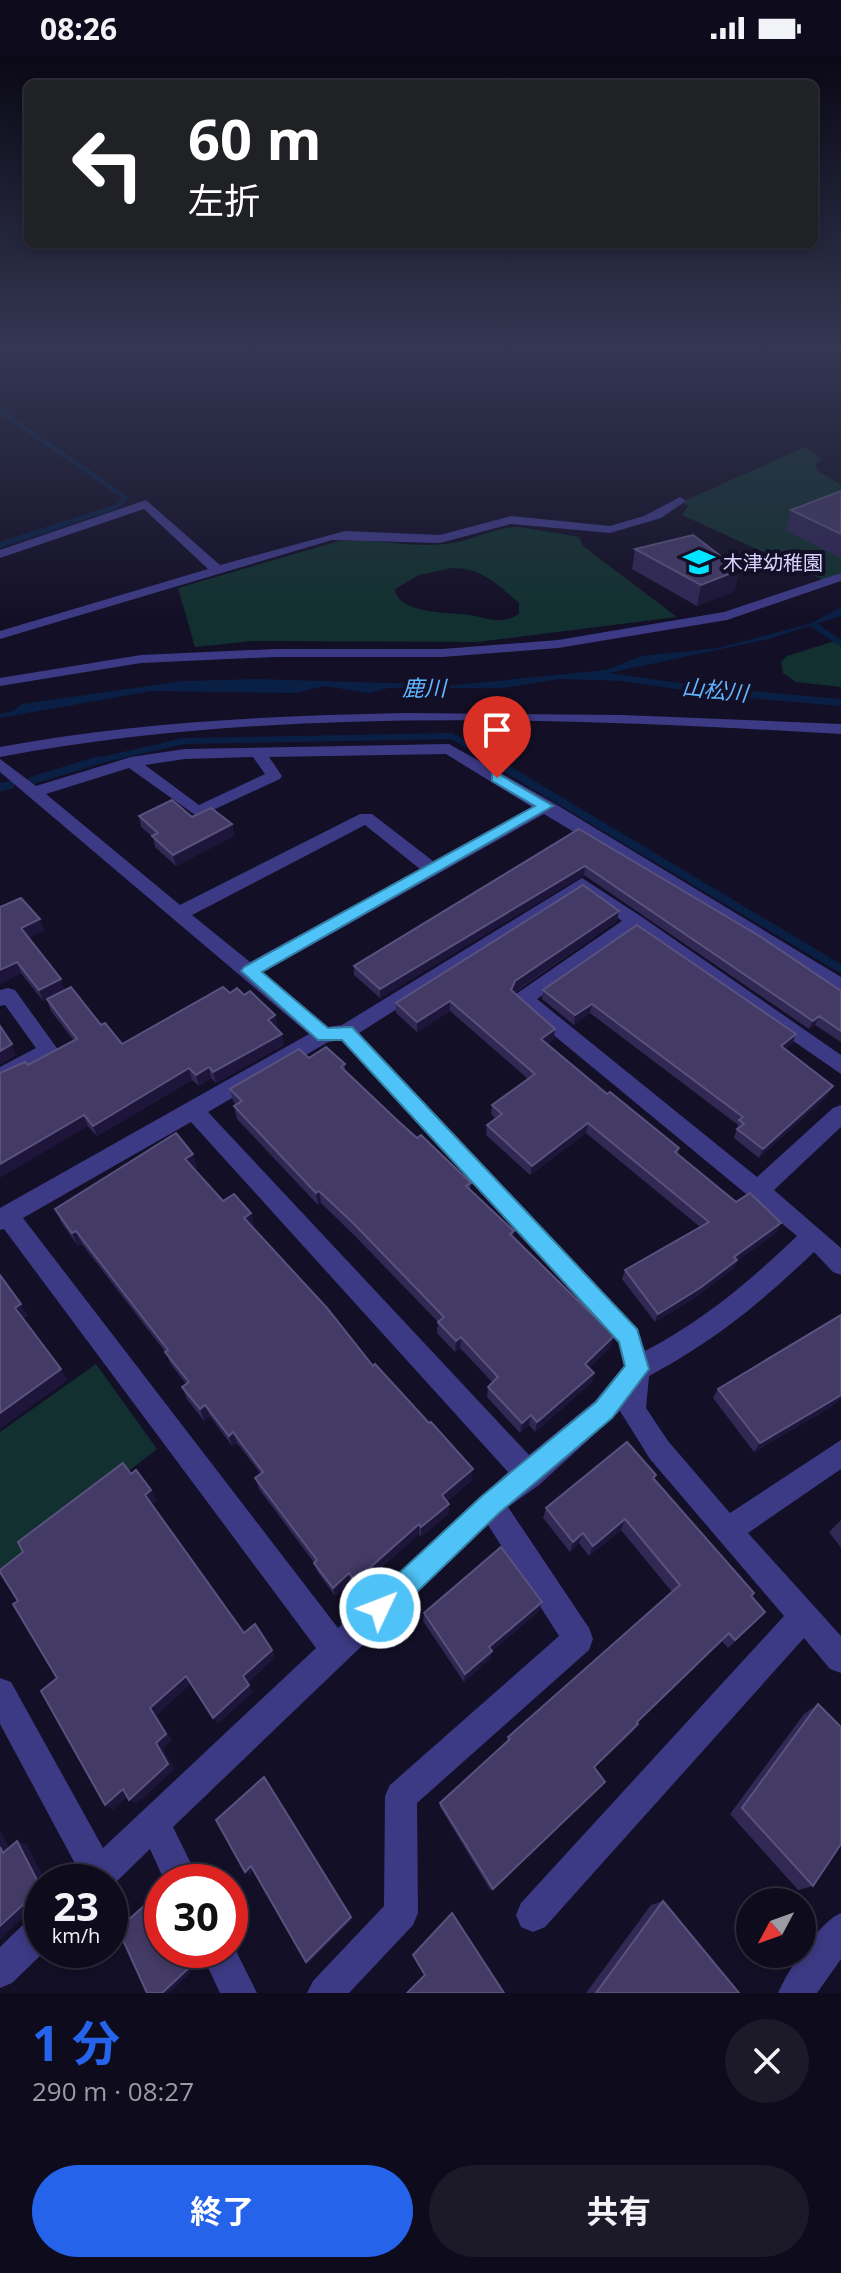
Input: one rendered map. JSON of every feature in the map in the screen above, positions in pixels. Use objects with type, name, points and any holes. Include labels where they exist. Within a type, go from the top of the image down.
[{"type":"street","points":[[0,635],[215,568],[346,533],[397,540],[438,539],[508,520],[610,531],[628,528],[673,508],[680,501]]},
{"type":"street","points":[[0,554],[146,504],[215,568]]},
{"type":"street","points":[[0,682],[141,659],[275,653],[442,653],[558,644],[727,616],[841,577]]},
{"type":"street","points":[[0,752],[132,730],[260,720],[628,719],[841,729]]},
{"type":"street","points":[[34,792],[131,762],[185,754],[449,749],[841,986]]},
{"type":"street","points":[[131,762],[198,812],[274,776],[258,753]]},
{"type":"street","points":[[0,764],[250,971],[335,1034],[629,1337],[637,1369],[633,1411],[659,1450],[727,1531],[841,1658]]},
{"type":"street","points":[[250,971],[546,806]]},
{"type":"street","points":[[180,913],[366,818],[433,870]]},
{"type":"street","points":[[336,1650],[3,1218],[335,1034],[582,884],[841,1066]]},
{"type":"street","points":[[636,921],[523,999],[814,1236],[841,1264]]},
{"type":"street","points":[[0,999],[8,995],[49,1051],[0,1076]]},
{"type":"street","points":[[194,1111],[529,1475]]},
{"type":"street","points":[[757,1191],[841,1114]]},
{"type":"street","points":[[110,1864],[490,1504],[529,1475],[604,1410],[637,1369],[684,1344],[746,1300],[814,1236]]},
{"type":"street","points":[[727,1531],[841,1453]]},
{"type":"street","points":[[325,1993],[401,1913],[401,1796],[578,1639],[490,1504]]},
{"type":"street","points":[[533,1915],[804,1616]]},
{"type":"street","points":[[0,1693],[88,1864]]},
{"type":"street","points":[[154,1823],[174,1864]]},
{"type":"street","points":[[796,1993],[841,1930]]},
{"type":"street","points":[[0,1971],[24,1948]]},
{"type":"street","points":[[226,1968],[239,1993]]},
{"type":"green space","points":[[805,447],[822,459],[816,464],[817,470],[841,485],[841,574],[824,580],[682,515],[688,506],[682,502]]},
{"type":"green space","points":[[509,528],[579,537],[583,546],[677,617],[477,642],[253,641],[195,647],[178,588],[339,541],[446,544]],"holes":[[[452,568],[481,574],[503,590],[519,603],[519,614],[492,620],[425,610],[405,603],[395,589],[419,575]]]},
{"type":"green space","points":[[841,639],[841,687],[796,682],[783,673],[781,662],[787,656]]},
{"type":"green space","points":[[96,1364],[157,1449],[0,1571],[0,1432]]},
{"type":"water","points":[[841,607],[841,616],[769,639],[609,673],[707,687],[841,699],[841,706],[725,696],[622,681],[560,679],[503,688],[389,688],[369,693],[325,686],[295,693],[152,691],[0,718],[0,714],[13,711],[22,704],[183,681],[258,679],[456,685],[606,670],[641,656],[718,648],[812,623]]},
{"type":"building","points":[[841,491],[841,534],[791,510]]},
{"type":"building","points":[[693,535],[739,570],[701,585],[635,549]]},
{"type":"building","points":[[172,800],[192,817],[211,808],[232,824],[173,855],[152,836],[158,833],[139,816]]},
{"type":"building","points":[[579,829],[761,937],[841,991],[841,1031],[819,1016],[813,1021],[585,866],[380,989],[354,966]]},
{"type":"building","points":[[583,885],[619,911],[515,981],[511,990],[555,1029],[541,1039],[679,1148],[675,1152],[736,1202],[750,1193],[781,1223],[734,1257],[737,1260],[700,1288],[658,1314],[625,1270],[709,1222],[588,1123],[532,1166],[487,1125],[502,1114],[492,1105],[535,1074],[450,1001],[417,1022],[396,1003]]},
{"type":"building","points":[[21,898],[40,919],[21,928],[61,979],[39,990],[17,962],[0,970],[0,907]]},
{"type":"building","points":[[637,925],[796,1034],[781,1046],[833,1086],[763,1149],[737,1129],[744,1124],[739,1120],[743,1117],[592,1004],[575,1015],[543,990]]},
{"type":"building","points":[[71,987],[101,1025],[105,1023],[122,1044],[223,987],[230,993],[237,988],[244,995],[250,991],[275,1015],[268,1020],[282,1034],[213,1072],[209,1067],[196,1075],[189,1068],[93,1126],[84,1115],[0,1164],[0,1073],[25,1062],[28,1065],[77,1039],[47,999]]},
{"type":"building","points":[[0,1026],[12,1044],[0,1051]]},
{"type":"building","points":[[326,1047],[345,1064],[341,1067],[398,1121],[417,1138],[421,1135],[471,1183],[466,1186],[514,1231],[510,1234],[614,1336],[585,1364],[594,1373],[537,1422],[531,1415],[522,1423],[488,1387],[498,1377],[461,1337],[456,1341],[438,1322],[444,1317],[354,1224],[319,1191],[316,1193],[234,1106],[242,1101],[230,1089],[299,1049],[309,1058]]},
{"type":"building","points":[[176,1133],[193,1154],[185,1159],[223,1201],[234,1194],[251,1213],[244,1218],[327,1308],[373,1366],[375,1364],[473,1469],[442,1495],[449,1504],[421,1527],[419,1524],[355,1581],[349,1573],[333,1588],[314,1563],[317,1560],[255,1478],[263,1472],[233,1432],[229,1436],[205,1405],[200,1409],[182,1387],[189,1382],[165,1352],[168,1350],[76,1231],[72,1233],[55,1209]]},
{"type":"building","points":[[0,1275],[21,1304],[15,1308],[61,1369],[0,1413]]},
{"type":"building","points":[[841,1315],[841,1395],[760,1443],[718,1389]]},
{"type":"building","points":[[627,1442],[656,1475],[653,1478],[754,1593],[751,1596],[765,1612],[735,1640],[729,1633],[637,1722],[594,1767],[605,1782],[493,1889],[440,1803],[510,1739],[508,1737],[680,1585],[625,1519],[593,1546],[583,1533],[573,1542],[546,1508]]},
{"type":"building","points":[[123,1463],[131,1474],[136,1470],[151,1490],[145,1495],[244,1633],[255,1624],[272,1650],[243,1676],[249,1685],[213,1718],[186,1676],[150,1708],[166,1734],[156,1743],[168,1764],[129,1800],[123,1789],[105,1805],[41,1691],[57,1678],[13,1604],[18,1601],[0,1570],[23,1552],[18,1542]]},
{"type":"building","points":[[501,1547],[542,1602],[489,1647],[492,1651],[465,1674],[424,1613]]},
{"type":"building","points":[[818,1704],[841,1727],[841,1844],[813,1886],[742,1808]]},
{"type":"building","points":[[264,1777],[351,1917],[306,1962],[251,1866],[248,1869],[248,1864],[241,1864],[216,1820]]},
{"type":"building","points":[[17,1841],[29,1864],[24,1864],[24,1904],[0,1926],[0,1847],[3,1853]]},
{"type":"building","points":[[663,1901],[739,1993],[596,1993]]},
{"type":"building","points":[[144,1906],[144,1968],[189,1968],[162,1993],[147,1993],[128,1951],[128,1920]]},
{"type":"building","points":[[452,1913],[504,1993],[407,1993],[425,1975],[413,1955]]},
{"type":"waterway","points":[[38,437],[126,498],[116,507],[54,527]]},
{"type":"waterway","points":[[0,545],[61,525]]},
{"type":"waterway","points":[[814,625],[841,643]]},
{"type":"waterway","points":[[93,762],[184,741],[452,736],[495,762]]},
{"type":"waterway","points":[[33,780],[99,760]]},
{"type":"waterway","points":[[492,760],[841,969]]},
{"type":"waterway","points":[[0,787],[10,785]]},
{"type":"place","name":"木津幼稚園","points":[[699,562]]},
{"type":"route","points":[[380,1608],[490,1504],[529,1475],[604,1410],[637,1369],[629,1337],[346,1032],[324,1035],[250,971],[546,806],[497,778]]},
{"type":"water label","name":"鹿川","points":[[424,687]]},
{"type":"water label","name":"山松川","points":[[715,689]]}]
